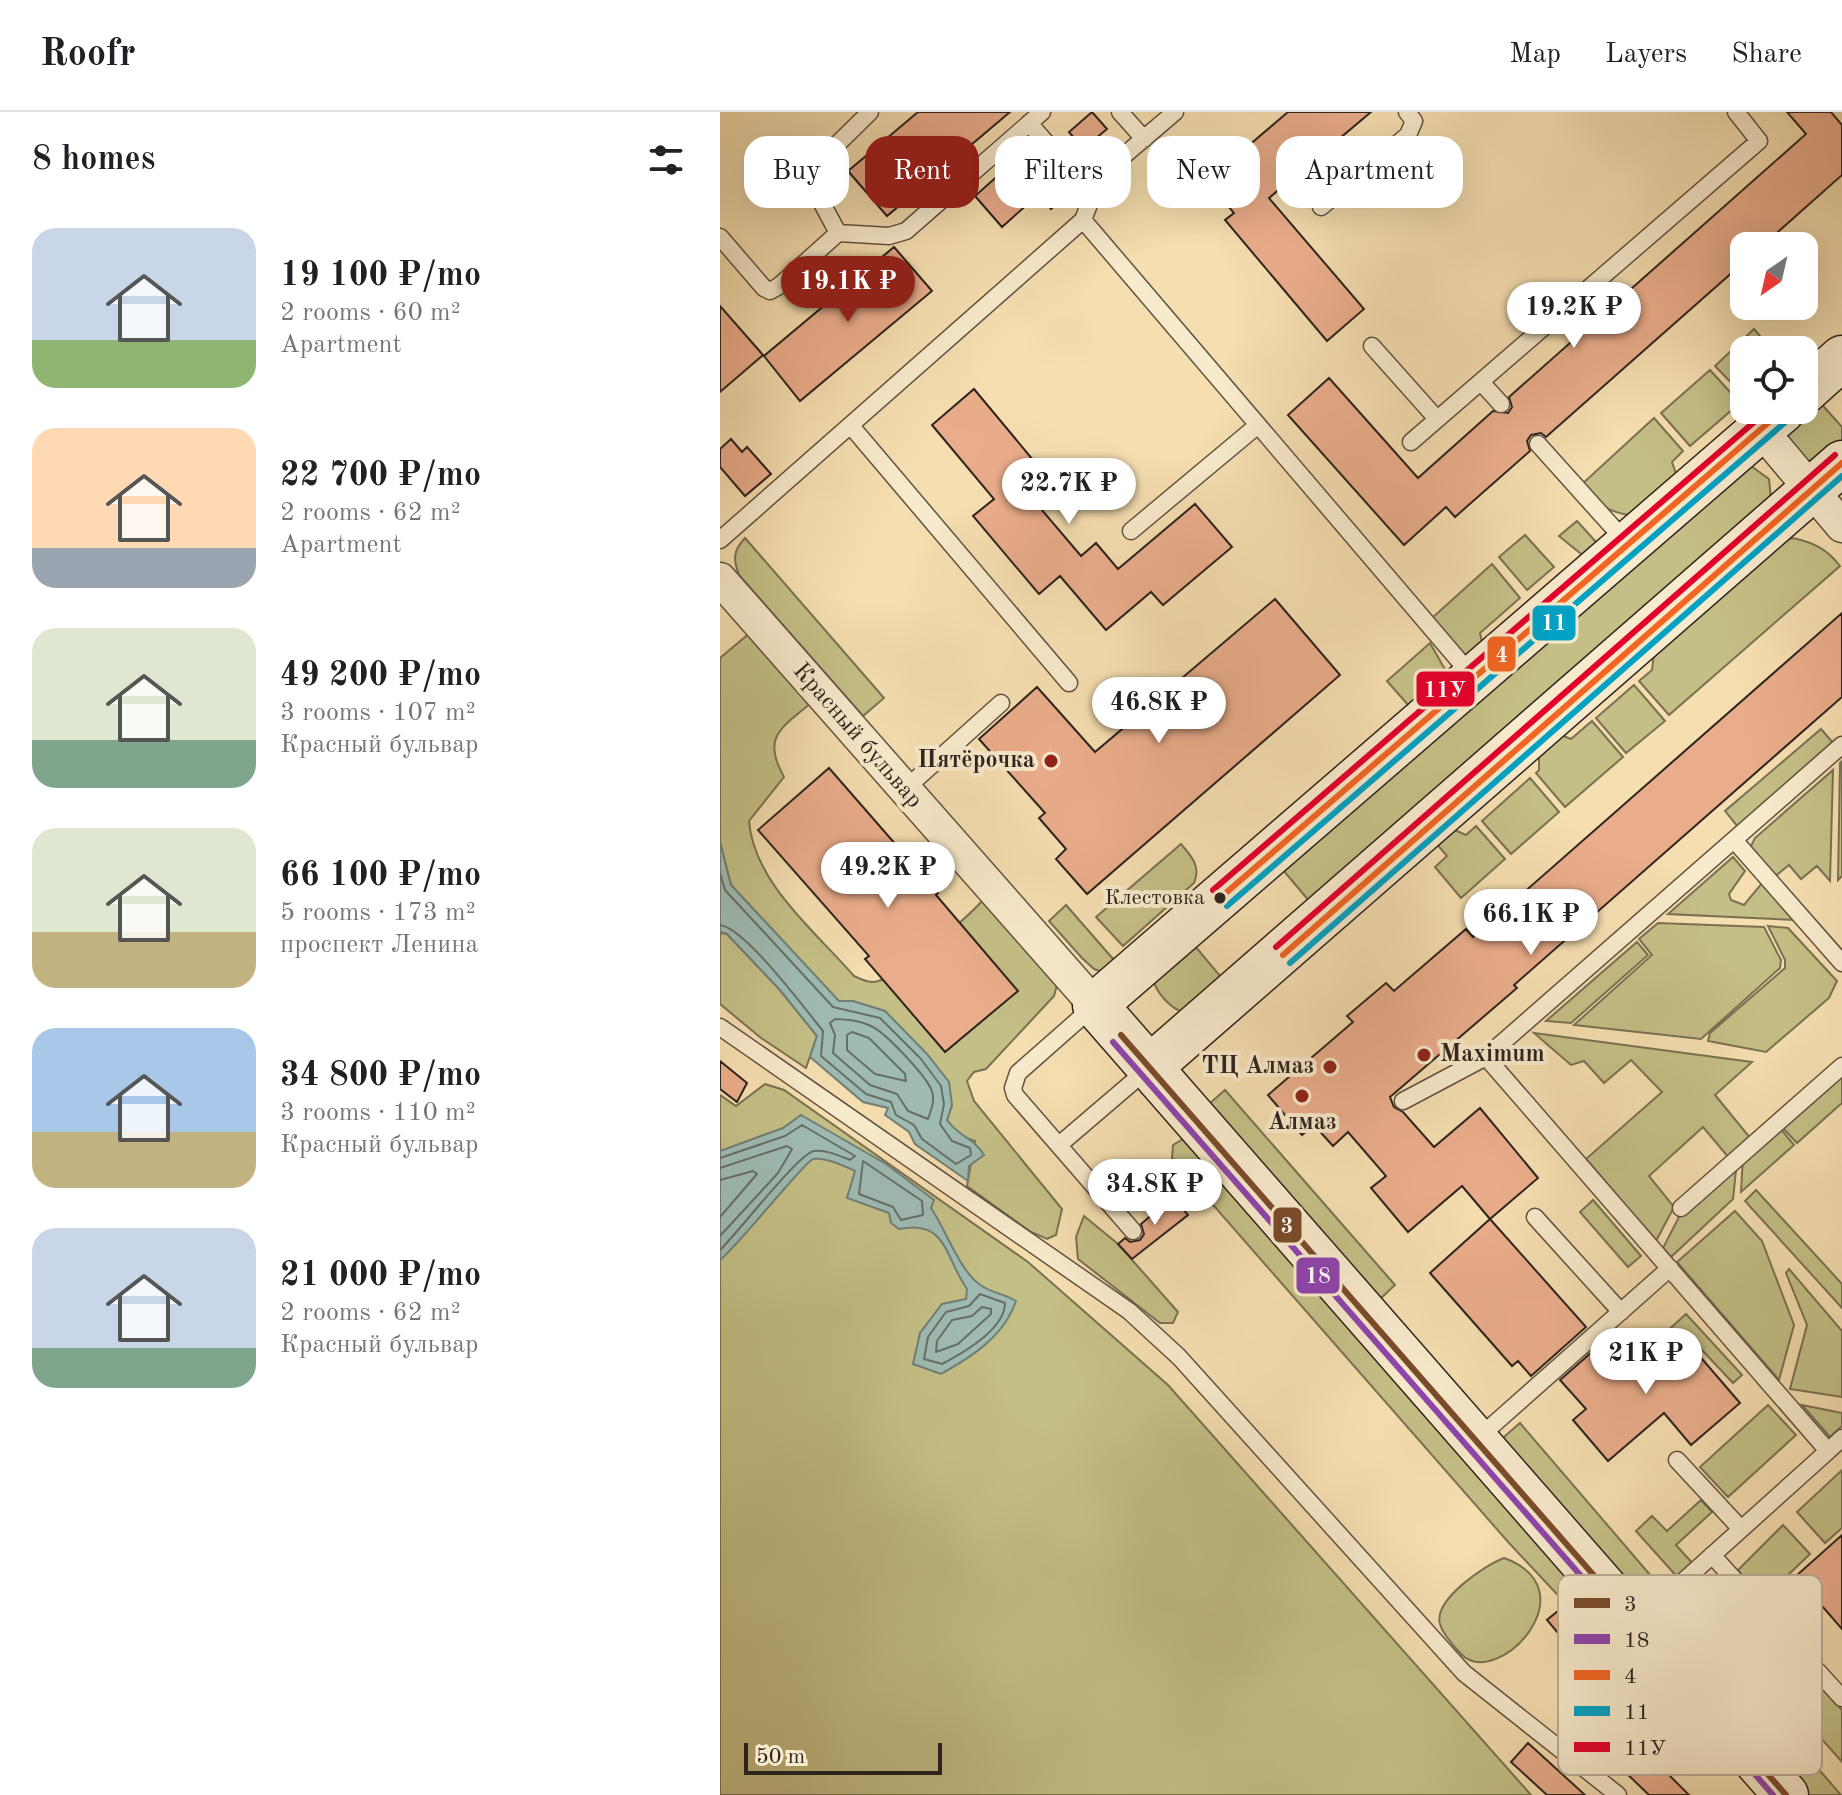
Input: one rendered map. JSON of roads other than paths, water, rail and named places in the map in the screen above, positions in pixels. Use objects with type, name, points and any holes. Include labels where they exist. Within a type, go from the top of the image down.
[{"type":"street","points":[[1818,379],[1842,358]]},
{"type":"street","points":[[1095,1005],[1767,424]]},
{"type":"street","points":[[1776,424],[1827,477],[1842,526]]},
{"type":"street","points":[[1150,1067],[1827,477]]},
{"type":"street","name":"Красный бульвар","points":[[720,579],[1594,1575]]},
{"type":"lane","points":[[838,233],[811,183],[812,169],[870,112]]},
{"type":"lane","points":[[1120,112],[1144,139]]},
{"type":"lane","points":[[1131,150],[1175,112]]},
{"type":"lane","points":[[1407,112],[1414,121],[1407,136]]},
{"type":"lane","points":[[1411,442],[1759,141],[1736,112]]},
{"type":"lane","points":[[720,237],[770,291],[838,233],[889,236],[906,231],[1035,118],[1048,136]]},
{"type":"lane","points":[[720,540],[1083,220],[1087,208]]},
{"type":"lane","points":[[1083,220],[1474,678]]},
{"type":"lane","points":[[1372,346],[1437,419]]},
{"type":"lane","points":[[1481,382],[1501,404]]},
{"type":"lane","points":[[1131,531],[1258,425]]},
{"type":"lane","points":[[851,426],[1069,683]]},
{"type":"lane","points":[[1538,444],[1628,544]]},
{"type":"lane","points":[[904,790],[1001,703]]},
{"type":"lane","points":[[1403,1101],[1486,1057],[1842,745]]},
{"type":"lane","points":[[1734,840],[1842,963]]},
{"type":"lane","points":[[1095,1005],[1015,1079],[1015,1095],[1133,1231]]},
{"type":"lane","points":[[720,1027],[1129,1311],[1179,1357],[1464,1673],[1558,1747]]},
{"type":"lane","points":[[1486,1057],[1828,1451]]},
{"type":"lane","points":[[1681,1208],[1842,1066]]},
{"type":"lane","points":[[1059,1145],[1150,1067]]},
{"type":"lane","points":[[1535,1217],[1621,1312]]},
{"type":"lane","points":[[1476,1440],[1670,1268]]},
{"type":"lane","points":[[1690,1575],[1842,1438]]},
{"type":"lane","points":[[1677,1460],[1741,1529]]},
{"type":"lane","points":[[1712,1555],[1730,1575]]},
{"type":"lane","points":[[1822,1676],[1842,1698]]},
{"type":"lane","points":[[1593,1775],[1618,1795]]},
{"type":"water","points":[[720,842],[731,885],[839,1001],[853,1001],[885,1011],[927,1054],[949,1082],[952,1105],[947,1120],[984,1155],[969,1166],[968,1181],[915,1144],[909,1132],[885,1115],[888,1108],[863,1102],[810,1057],[817,1036],[780,990],[727,934],[720,932]]},
{"type":"water","points":[[801,1115],[886,1164],[934,1200],[931,1208],[967,1272],[986,1288],[1016,1301],[1004,1325],[965,1360],[941,1374],[913,1364],[920,1333],[942,1304],[966,1299],[967,1289],[936,1235],[915,1227],[899,1229],[891,1223],[889,1213],[847,1198],[855,1171],[835,1162],[813,1159],[807,1163],[720,1260],[720,1151],[783,1128]]},
{"type":"place","name":"Пятёрочка","points":[[1051,761]]},
{"type":"place","name":"Клестовка","points":[[1220,898]]},
{"type":"place","name":"Maximum","points":[[1424,1055]]},
{"type":"place","name":"ТЦ Алмаз","points":[[1330,1067]]},
{"type":"place","name":"Алмаз","points":[[1302,1096]]}]
